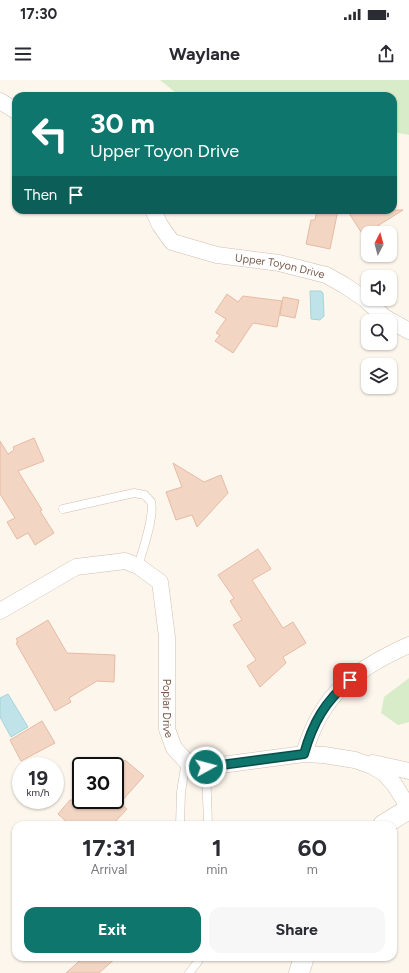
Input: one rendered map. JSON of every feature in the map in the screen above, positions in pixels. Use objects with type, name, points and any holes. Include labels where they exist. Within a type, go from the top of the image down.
[{"type":"street","points":[[0,102],[12,109]]},
{"type":"street","name":"Upper Toyon Drive","points":[[155,214],[160,225],[172,242],[217,255],[280,263],[326,275],[365,299],[384,317],[409,331]]},
{"type":"street","name":"Poplar Drive","points":[[0,611],[76,566],[125,561],[138,566],[160,582],[167,637],[167,729],[174,748],[186,761]]},
{"type":"street","points":[[304,754],[315,723],[332,696],[359,672],[409,645]]},
{"type":"street","points":[[186,761],[206,767],[304,754],[324,755],[355,760],[409,771]]},
{"type":"street","points":[[355,760],[372,766],[384,773],[394,784],[409,809],[390,821]]},
{"type":"street","points":[[300,973],[303,961]]},
{"type":"lane","points":[[63,509],[134,493],[145,495],[151,502],[151,516],[148,535],[138,566]]},
{"type":"lane","points":[[180,821],[181,792],[186,761]]},
{"type":"lane","points":[[206,767],[208,821]]},
{"type":"lane","points":[[189,973],[198,961]]},
{"type":"green space","points":[[160,80],[409,80],[409,135],[397,133],[397,92],[175,92]]},
{"type":"green space","points":[[409,678],[409,722],[398,725],[381,713],[384,697]]},
{"type":"water","points":[[310,291],[321,291],[323,293],[324,316],[320,320],[311,319]]},
{"type":"water","points":[[8,694],[28,727],[11,737],[0,717],[0,698]]},
{"type":"building","points":[[397,210],[403,210],[397,214]]},
{"type":"building","points":[[316,214],[337,214],[330,249],[306,244],[311,220],[315,220]]},
{"type":"building","points":[[350,214],[397,214],[377,226],[361,226],[361,232]]},
{"type":"building","points":[[227,294],[238,302],[243,296],[282,301],[277,327],[253,323],[233,353],[215,341],[220,335],[216,333],[226,319],[215,312]]},
{"type":"building","points":[[283,297],[299,300],[295,318],[280,315]]},
{"type":"building","points":[[34,438],[44,461],[18,471],[54,533],[35,545],[28,533],[17,539],[7,522],[15,518],[0,494],[0,441],[8,454],[14,450],[13,447]]},
{"type":"building","points":[[173,463],[204,482],[221,475],[228,493],[197,527],[192,515],[176,520],[166,492],[182,487]]},
{"type":"building","points":[[258,549],[271,569],[252,580],[283,628],[293,622],[306,643],[283,657],[286,663],[260,687],[247,666],[256,660],[233,625],[242,620],[230,601],[234,598],[218,575]]},
{"type":"building","points":[[48,620],[67,653],[115,655],[114,682],[97,681],[69,698],[71,702],[55,711],[16,643],[18,642],[16,639]]},
{"type":"building","points":[[42,721],[55,743],[29,757],[19,757],[10,740]]},
{"type":"building","points":[[125,760],[144,776],[124,798],[124,761]]},
{"type":"building","points":[[70,800],[72,800],[72,809],[124,809],[124,806],[127,809],[116,821],[66,821],[58,814],[64,809]]},
{"type":"building","points":[[80,961],[112,961],[99,973],[66,973]]},
{"type":"route","points":[[206,767],[304,754],[311,732],[322,711],[332,696],[350,680]]}]
